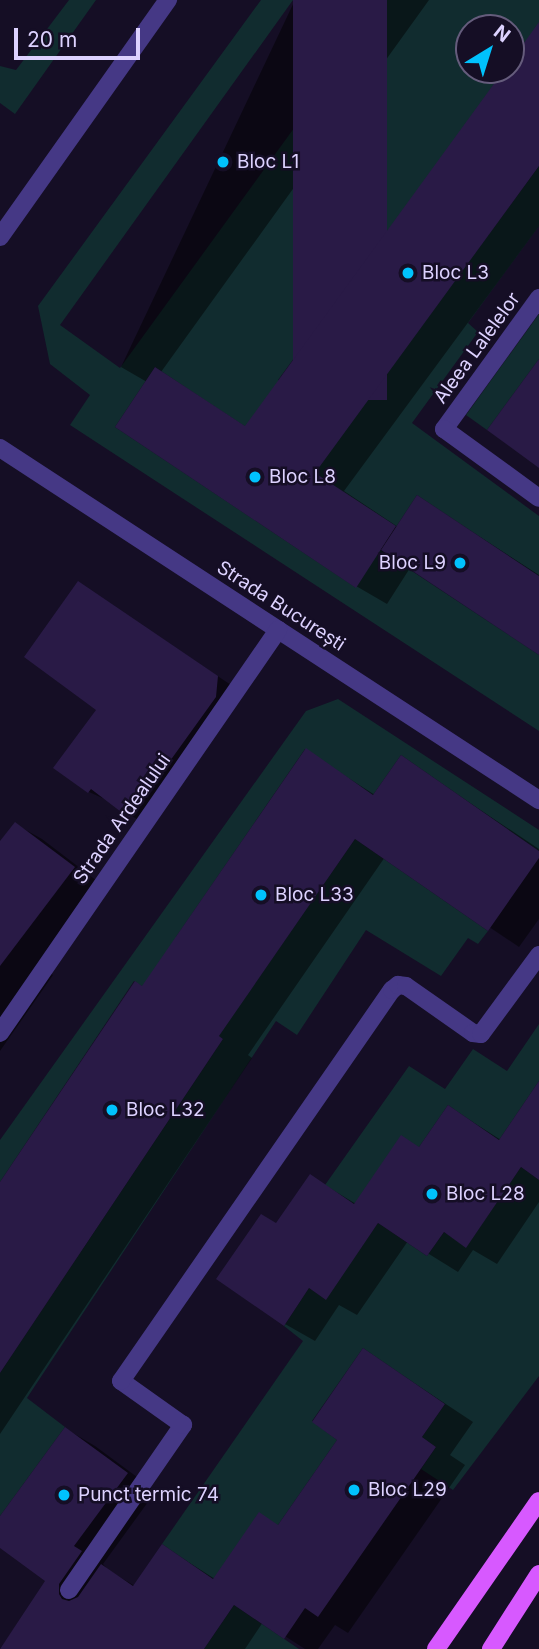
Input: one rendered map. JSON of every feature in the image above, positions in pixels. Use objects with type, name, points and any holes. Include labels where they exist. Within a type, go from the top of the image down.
[{"type":"main road","points":[[436,1649],[539,1501]]},
{"type":"main road","points":[[491,1649],[539,1574]]},
{"type":"street","points":[[0,237],[168,0]]},
{"type":"street","name":"Aleea Lalelelor","points":[[539,298],[444,429],[539,498]]},
{"type":"street","name":"Strada București","points":[[0,448],[539,800]]},
{"type":"street","name":"Strada Ardealului","points":[[0,1033],[278,629]]},
{"type":"street","points":[[69,1590],[183,1424],[121,1381],[392,990],[398,985],[406,986],[473,1032],[481,1034],[539,955]]},
{"type":"green space","points":[[69,0],[96,0],[15,114],[0,103],[0,66],[16,70]]},
{"type":"green space","points":[[261,0],[293,0],[60,325],[120,368],[387,0],[539,0],[539,25],[525,44],[525,14],[455,14],[455,84],[496,84],[278,380],[346,429],[539,166],[539,226],[468,323],[478,332],[412,423],[539,516],[539,576],[417,495],[396,527],[155,367],[115,427],[355,587],[380,550],[539,655],[539,731],[70,425],[90,395],[50,364],[38,306]]},
{"type":"green space","points":[[539,314],[539,359],[487,430],[466,415]]},
{"type":"green space","points":[[338,699],[539,830],[539,851],[401,755],[373,795],[305,749],[176,937],[251,989],[355,839],[488,931],[478,944],[468,938],[441,976],[366,930],[297,1035],[276,1021],[27,1398],[65,1427],[0,1516],[0,1373],[223,1039],[134,981],[0,1182],[0,1140],[306,711]]},
{"type":"green space","points":[[539,1024],[539,1081],[499,1140],[448,1105],[419,1147],[354,1204],[325,1185],[409,1066],[445,1089],[473,1049],[507,1071]]},
{"type":"green space","points":[[521,1167],[539,1180],[539,1376],[453,1490],[421,1469],[436,1447],[422,1437],[445,1404],[363,1348],[312,1421],[337,1440],[278,1525],[213,1579],[162,1544],[303,1341],[284,1326],[309,1288],[325,1299],[378,1223],[427,1256],[444,1232],[466,1247]]},
{"type":"green space","points":[[234,1605],[299,1649],[204,1649]]},
{"type":"building","points":[[293,0],[387,0],[387,400],[293,400]]},
{"type":"building","points":[[539,22],[539,166],[315,473],[396,526],[356,588],[115,427],[155,367],[245,426],[494,84],[525,84],[525,42]]},
{"type":"building","points":[[539,359],[539,468],[487,430]]},
{"type":"building","name":"Bloc L9","points":[[417,495],[539,576],[539,655],[381,550]]},
{"type":"building","points":[[78,581],[218,676],[216,697],[129,818],[91,789],[88,793],[53,768],[96,710],[24,657]]},
{"type":"building","points":[[306,748],[373,795],[401,755],[539,851],[539,858],[488,931],[355,839],[219,1036],[223,1039],[0,1373],[0,1182],[135,981],[142,986]]},
{"type":"building","points":[[15,822],[75,867],[0,966],[0,841]]},
{"type":"building","name":"Bloc L28","points":[[539,1081],[539,1180],[521,1167],[466,1248],[444,1232],[427,1256],[378,1223],[326,1300],[309,1288],[284,1326],[216,1279],[261,1214],[276,1223],[310,1174],[354,1204],[401,1135],[419,1147],[448,1105],[499,1140]]},
{"type":"building","name":"Bloc L29","points":[[363,1348],[445,1404],[422,1437],[436,1447],[318,1617],[305,1608],[284,1639],[234,1605],[204,1649],[0,1649],[45,1581],[0,1548],[0,1516],[65,1427],[128,1473],[74,1546],[82,1551],[59,1584],[62,1599],[69,1601],[78,1597],[101,1564],[133,1586],[162,1544],[213,1579],[259,1512],[278,1525],[337,1440],[312,1422]]},
{"type":"place","name":"Bloc L1","points":[[223,162]]},
{"type":"place","name":"Bloc L3","points":[[408,273]]},
{"type":"place","name":"Bloc L8","points":[[255,477]]},
{"type":"place","name":"Bloc L9","points":[[460,563]]},
{"type":"place","name":"Bloc L33","points":[[261,895]]},
{"type":"place","name":"Bloc L32","points":[[112,1110]]},
{"type":"place","name":"Bloc L28","points":[[432,1194]]},
{"type":"place","name":"Bloc L29","points":[[354,1490]]},
{"type":"place","name":"Punct termic 74","points":[[64,1495]]}]
